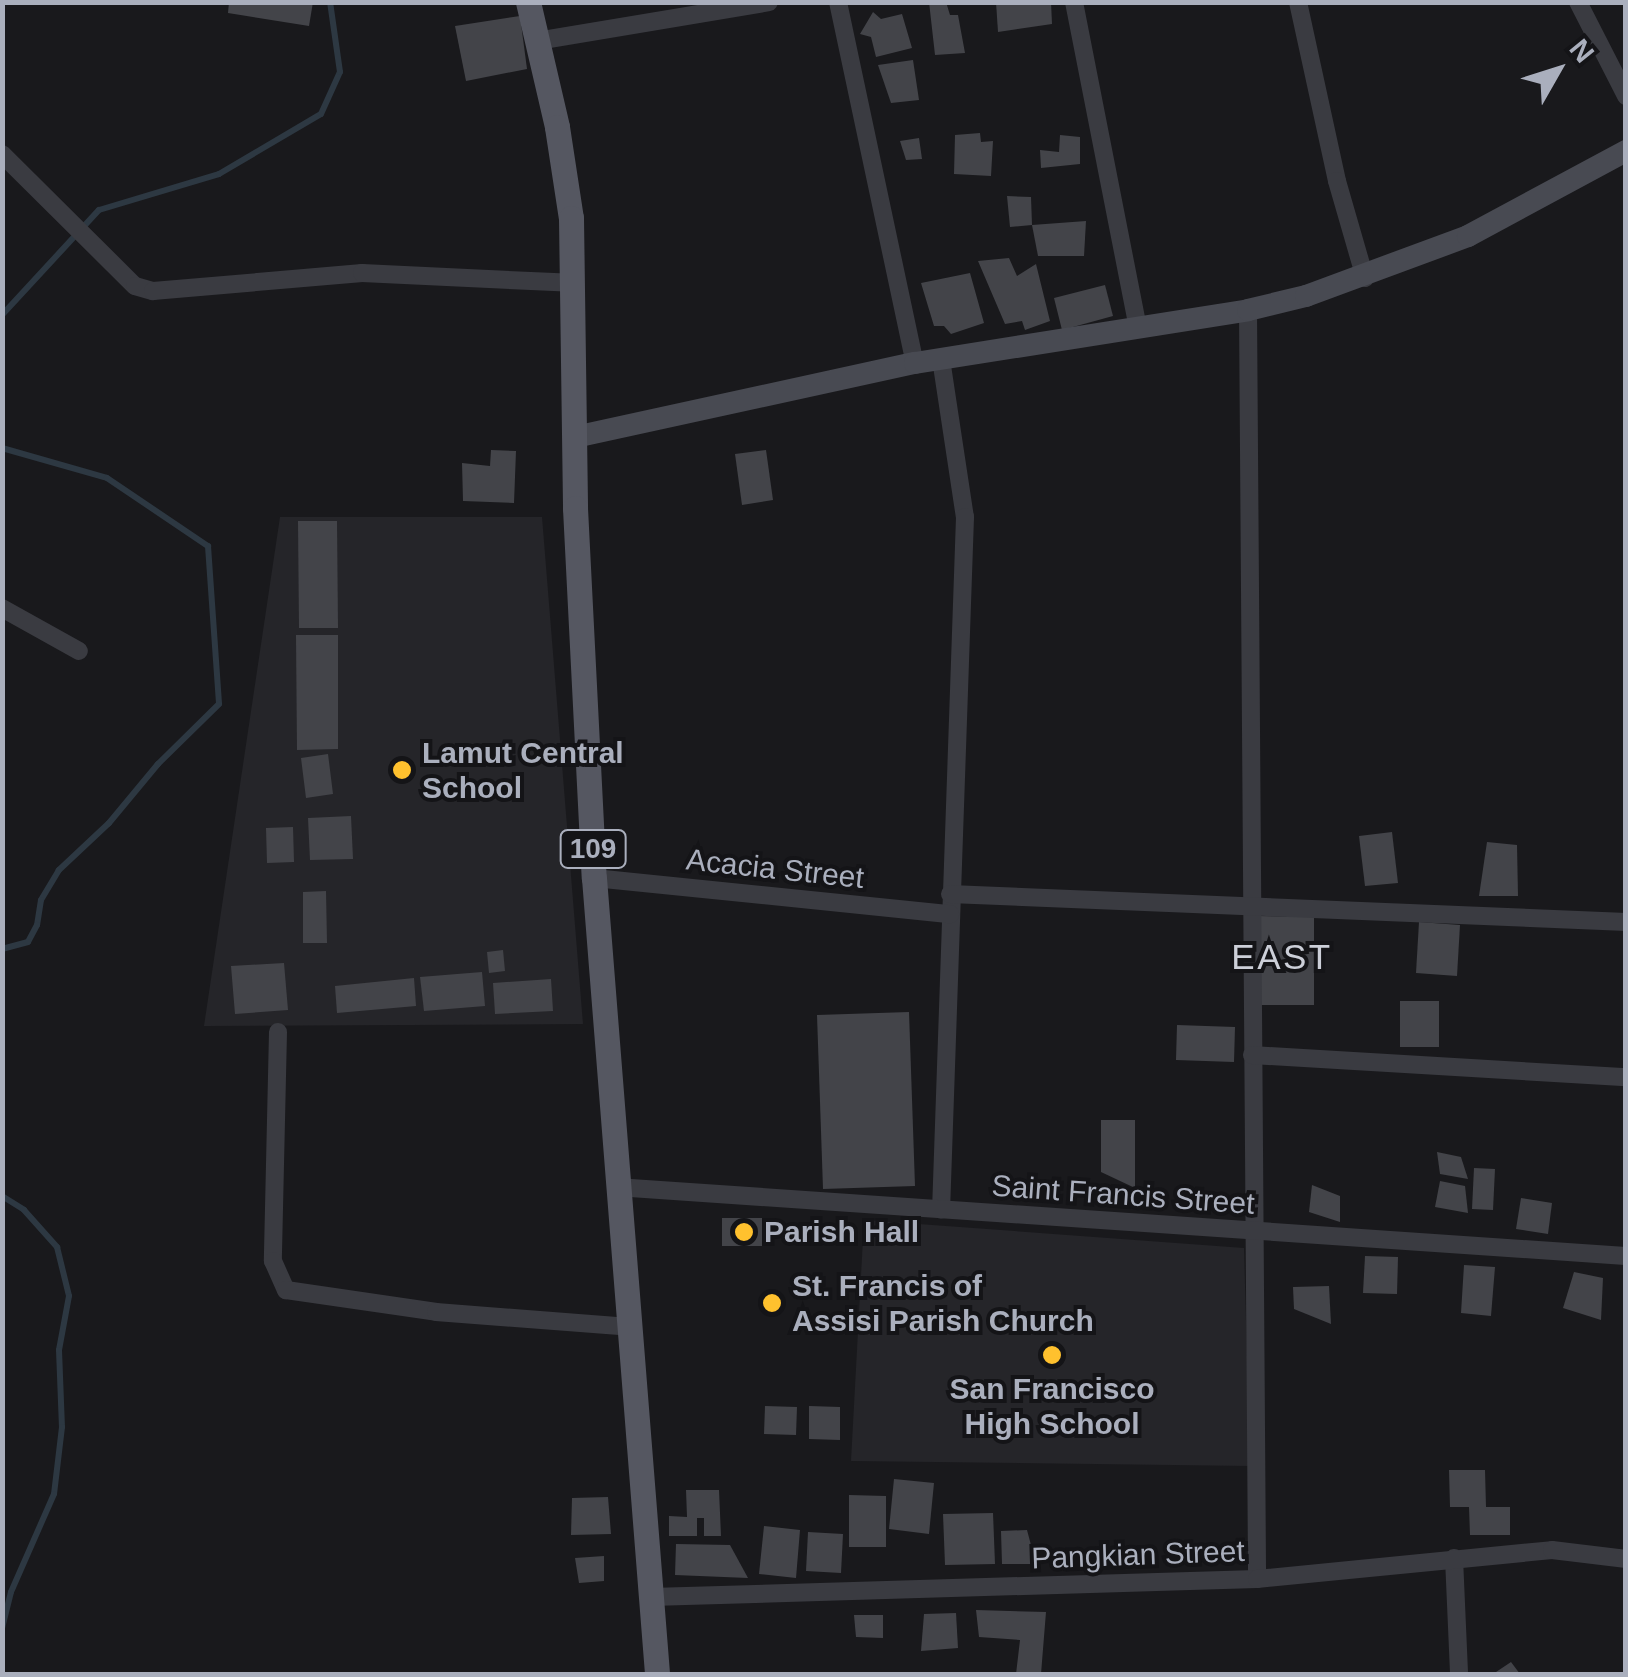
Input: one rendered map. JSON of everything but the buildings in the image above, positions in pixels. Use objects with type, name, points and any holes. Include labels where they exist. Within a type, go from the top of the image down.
[{"type":"main road","name":"109","points":[[533,23],[566,186],[575,508],[594,878],[657,1674]]},
{"type":"street","points":[[533,23],[769,2]]},
{"type":"street","points":[[838,2],[914,362]]},
{"type":"street","points":[[1074,2],[1138,326]]},
{"type":"street","points":[[1298,2],[1336,181],[1365,278]]},
{"type":"street","points":[[1578,2],[1626,96]]},
{"type":"street","points":[[576,437],[914,362],[1248,310],[1365,278],[1493,224],[1626,151]]},
{"type":"street","points":[[2,154],[135,286],[154,290],[362,274],[571,283]]},
{"type":"street","points":[[1248,310],[1252,496],[1251,1231],[1257,1579]]},
{"type":"street","points":[[941,359],[965,517],[941,1210]]},
{"type":"street","points":[[2,608],[79,651]]},
{"type":"street","name":"Acacia Street","points":[[594,878],[950,914]]},
{"type":"street","points":[[950,894],[1626,922]]},
{"type":"street","points":[[278,1032],[272,1262],[286,1290],[436,1312],[629,1327]]},
{"type":"street","points":[[1252,1055],[1626,1076]]},
{"type":"street","name":"Saint Francis Street","points":[[616,1187],[1626,1256]]},
{"type":"street","name":"Pangkian Street","points":[[651,1598],[1257,1579],[1552,1550],[1626,1558]]},
{"type":"street","points":[[1454,1558],[1459,1674]]},
{"type":"shaded area","name":"Lamut Central School","points":[[280,517],[542,517],[583,1024],[204,1026]]},
{"type":"shaded area","name":"San Francisco High School","points":[[864,1220],[1244,1248],[1250,1466],[851,1461]]},
{"type":"waterway","points":[[2,315],[99,210],[219,174],[321,114],[340,72],[330,2]]},
{"type":"waterway","points":[[2,448],[107,478],[208,546],[219,704],[158,764],[109,823],[59,870],[41,900],[37,925],[28,942],[2,949]]},
{"type":"waterway","points":[[2,1196],[24,1210],[57,1247],[69,1296],[59,1350],[62,1427],[54,1494],[11,1592],[2,1628]]},
{"type":"place","name":"Lamut Central School","points":[[402,770]]},
{"type":"place","name":"Parish Hall","points":[[744,1232]]},
{"type":"place","name":"St. Francis of Assisi Parish Church","points":[[772,1303]]},
{"type":"place","name":"San Francisco High School","points":[[1052,1355]]},
{"type":"district","name":"EAST","points":[[1282,957]]}]
